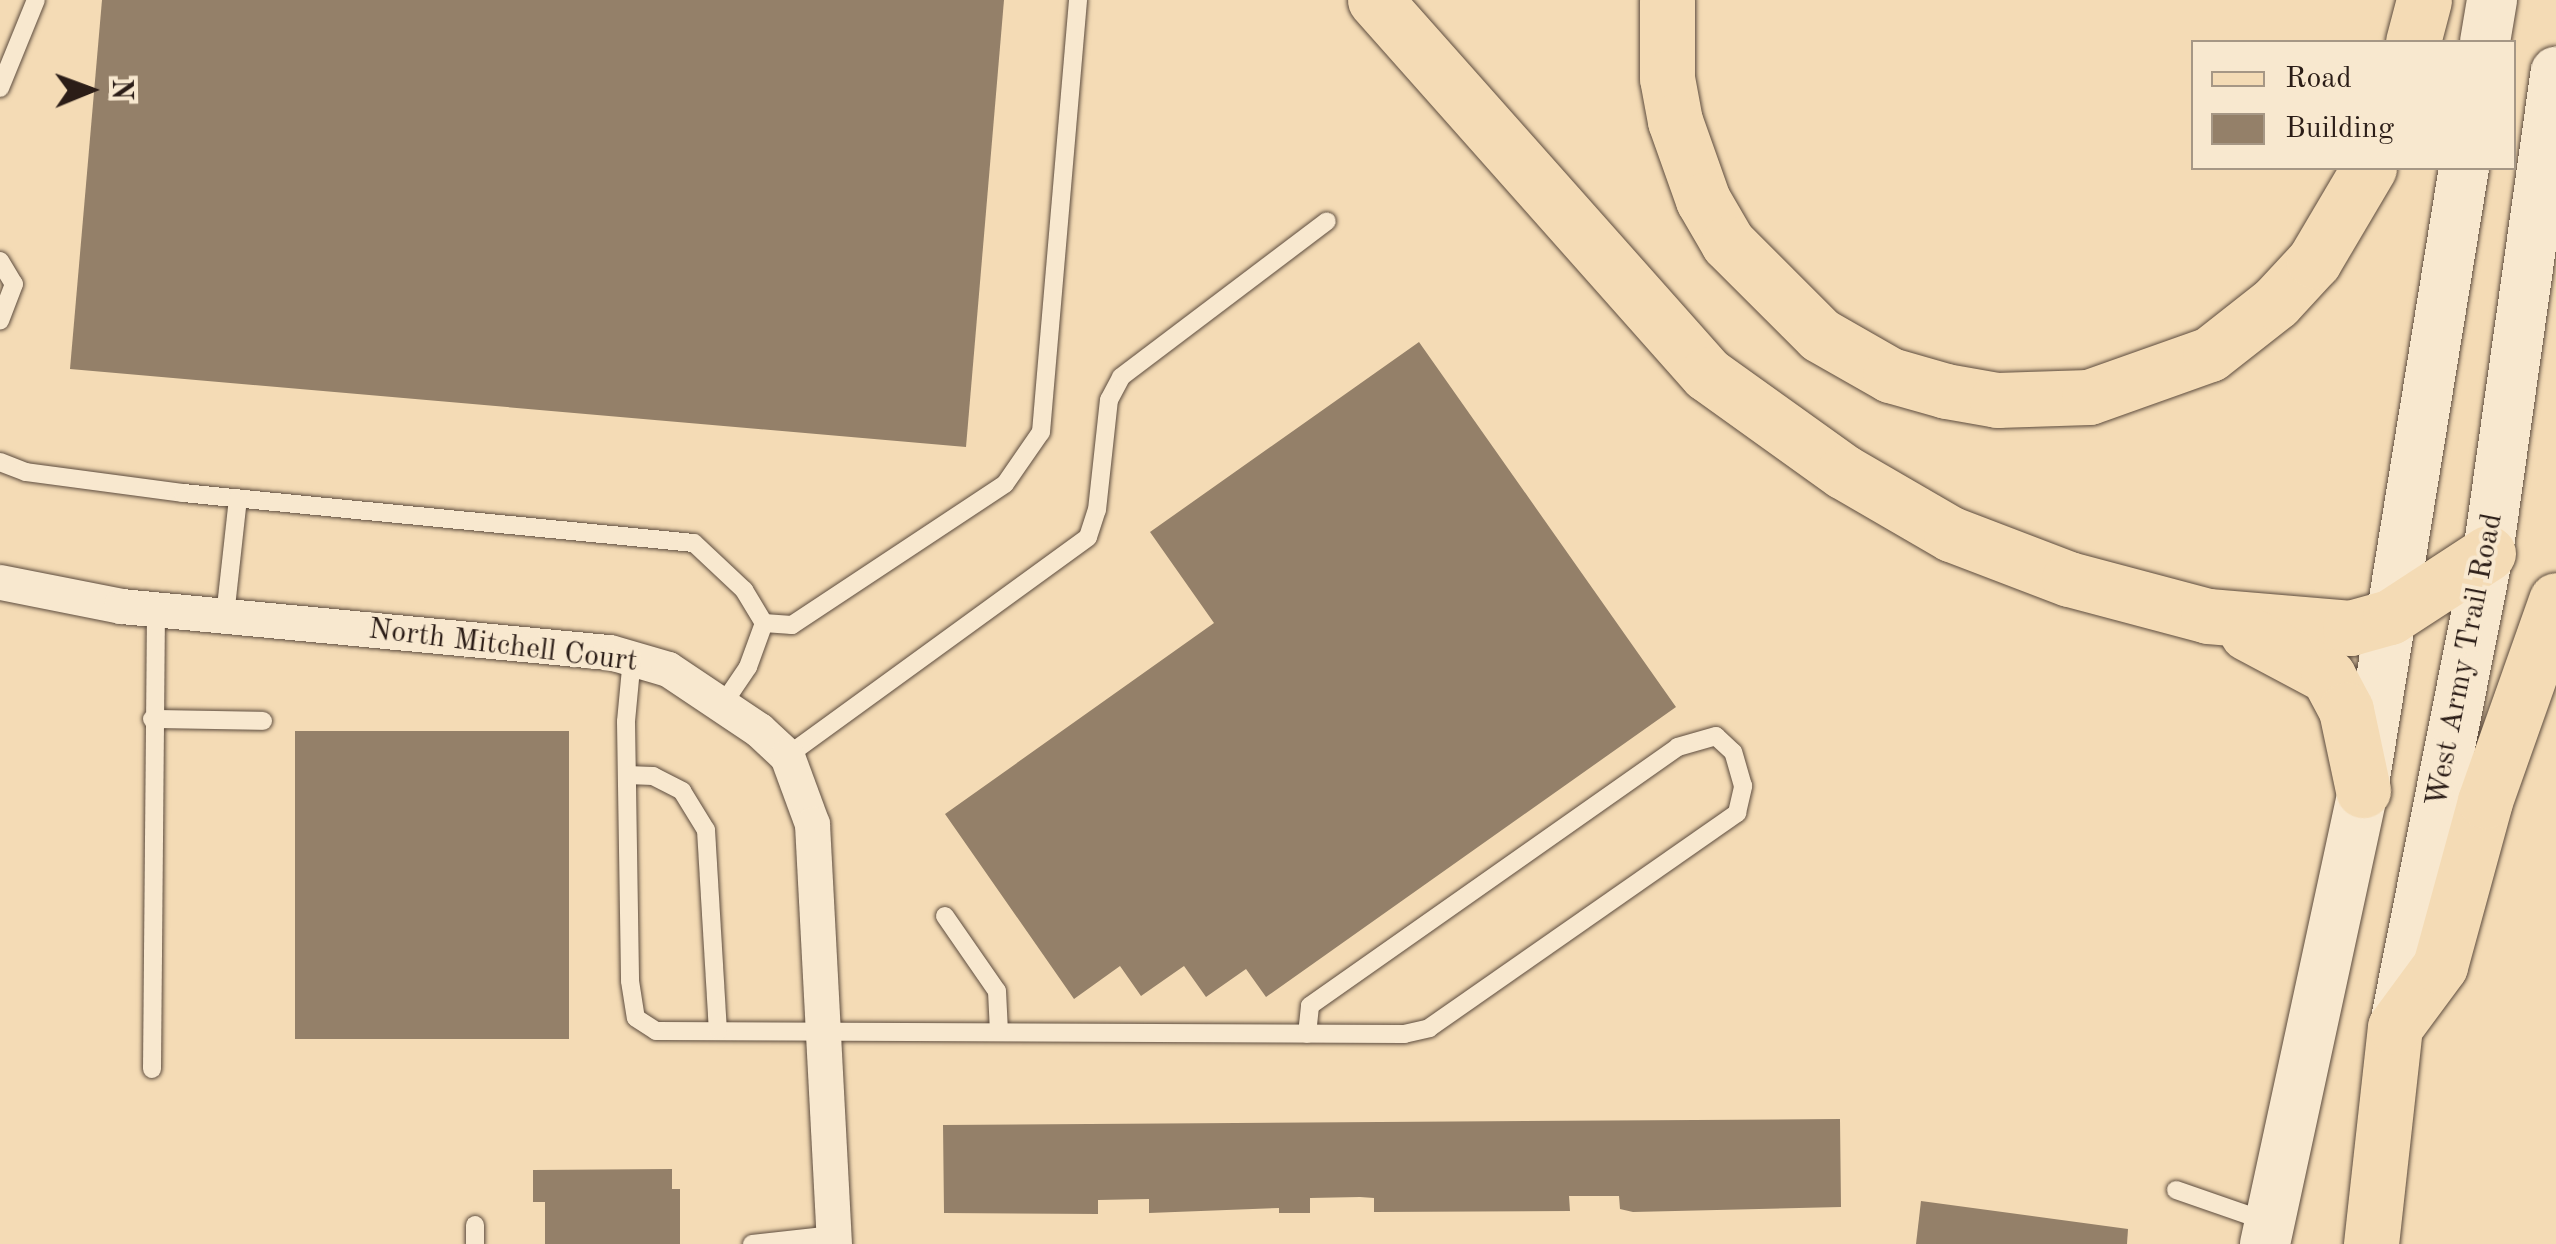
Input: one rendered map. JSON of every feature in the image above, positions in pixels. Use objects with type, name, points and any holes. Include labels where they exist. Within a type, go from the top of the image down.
[{"type":"main road","points":[[1375,0],[1660,327],[1752,408],[1844,472],[1951,534],[2069,580],[2208,616],[2350,628],[2390,617],[2488,554]]},
{"type":"main road","points":[[1667,0],[1675,121],[1702,200],[1728,243],[1784,306],[1834,344],[1890,375],[1946,391],[1997,400],[2089,398],[2210,354],[2276,302],[2314,262],[2368,170]]},
{"type":"main road","points":[[2414,40],[2424,0]]},
{"type":"main road","points":[[2485,40],[2492,0]]},
{"type":"main road","name":"West Army Trail Road","points":[[2346,1244],[2395,1027],[2488,554],[2556,72]]},
{"type":"main road","points":[[2268,1234],[2362,790],[2464,170]]},
{"type":"main road","points":[[2371,1244],[2395,1027],[2440,966],[2485,801],[2556,600]]},
{"type":"main road","points":[[2208,616],[2328,676],[2346,710],[2362,790]]},
{"type":"street","name":"North Mitchell Court","points":[[0,582],[156,610],[632,658],[668,670],[723,704],[787,756]]},
{"type":"street","points":[[787,756],[812,824],[834,1240]]},
{"type":"lane","points":[[0,88],[36,0]]},
{"type":"lane","points":[[764,623],[792,624],[1005,484],[1041,432],[1078,0]]},
{"type":"lane","points":[[787,756],[1088,537],[1098,510],[1108,400],[1121,377],[1327,221]]},
{"type":"lane","points":[[0,261],[14,284],[0,320]]},
{"type":"lane","points":[[0,462],[26,472],[238,498],[694,543],[744,590],[764,623]]},
{"type":"lane","points":[[225,616],[238,498]]},
{"type":"lane","points":[[152,1069],[152,719],[156,610]]},
{"type":"lane","points":[[723,704],[748,666],[764,623]]},
{"type":"lane","points":[[632,658],[627,775],[636,1018],[656,1031],[823,1030],[1000,1032],[1307,1034],[1404,1034],[1429,1028],[1737,813],[1743,786],[1733,752],[1716,736],[1678,747],[1310,1006],[1307,1034]]},
{"type":"lane","points":[[152,719],[263,720]]},
{"type":"lane","points":[[627,775],[653,776],[682,791],[706,830],[718,1031]]},
{"type":"lane","points":[[945,916],[997,990],[1000,1032]]},
{"type":"lane","points":[[2176,1190],[2268,1234]]},
{"type":"lane","points":[[752,1244],[834,1240]]},
{"type":"building","points":[[102,0],[1004,0],[966,447],[70,369]]},
{"type":"building","points":[[1419,342],[1676,707],[1266,997],[1246,969],[1206,997],[1184,966],[1141,996],[1120,966],[1074,999],[945,814],[1214,623],[1150,532]]},
{"type":"building","points":[[295,731],[569,731],[569,1039],[295,1039]]},
{"type":"building","points":[[1840,1119],[1841,1207],[1633,1212],[1620,1209],[1619,1196],[1569,1196],[1570,1211],[1374,1212],[1374,1198],[1360,1197],[1310,1198],[1310,1213],[1279,1213],[1279,1208],[1149,1213],[1149,1199],[1098,1200],[1098,1214],[944,1213],[943,1125]]},
{"type":"building","points":[[672,1169],[672,1189],[680,1189],[680,1244],[545,1244],[545,1202],[533,1202],[533,1170]]},
{"type":"building","points":[[1921,1201],[2128,1229],[2127,1244],[1916,1244]]}]
